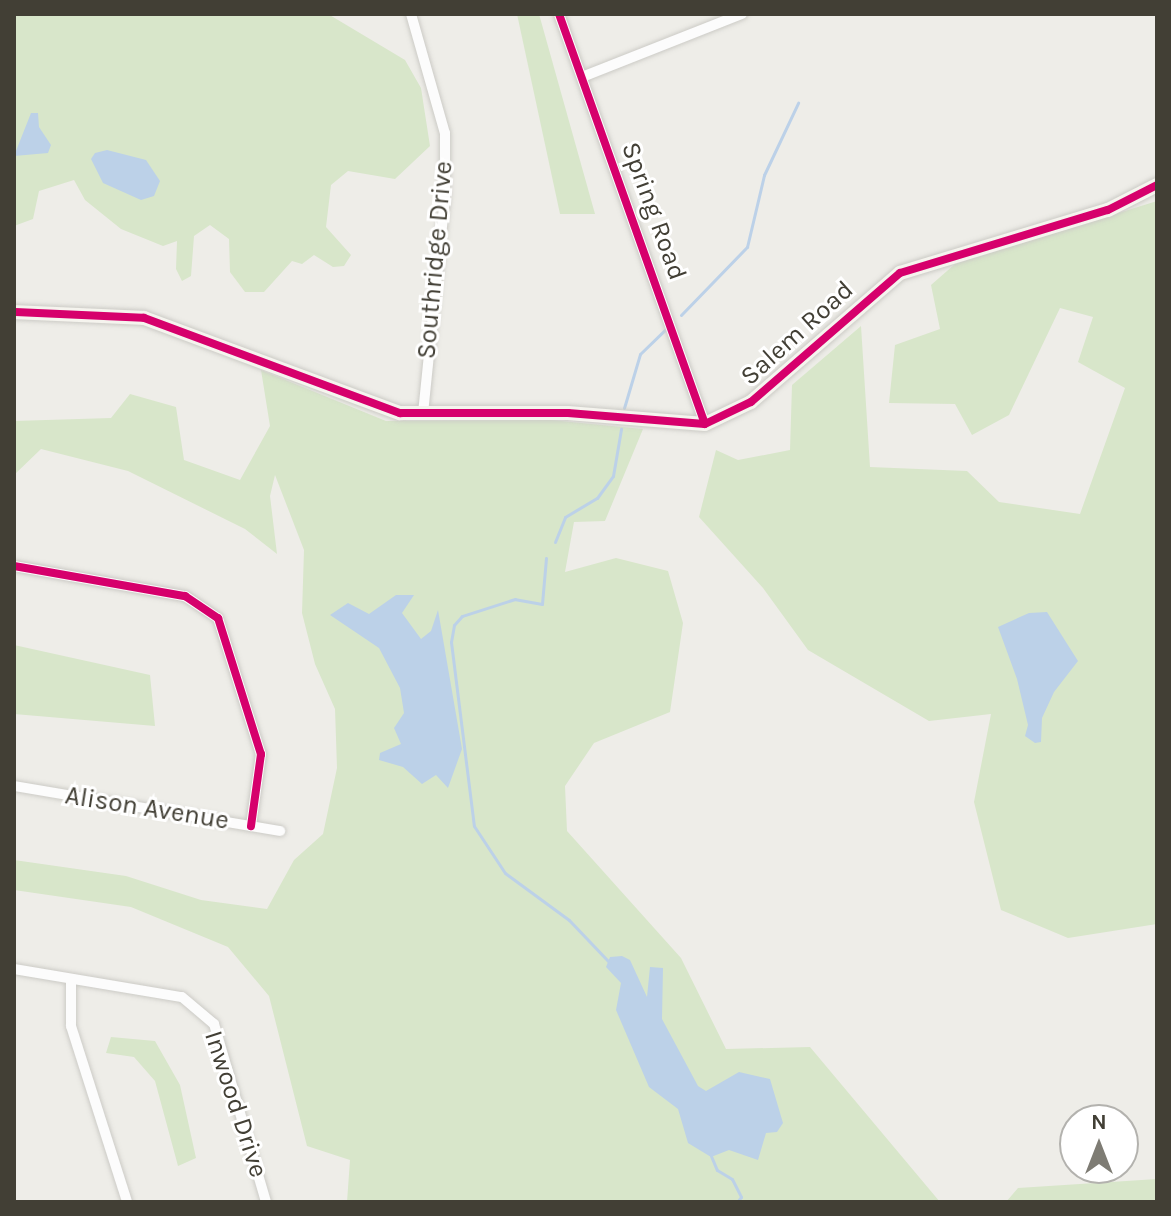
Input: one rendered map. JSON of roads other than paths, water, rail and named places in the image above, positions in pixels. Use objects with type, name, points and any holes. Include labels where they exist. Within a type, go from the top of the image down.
[{"type":"street","name":"Southridge Drive","points":[[411,14],[445,133],[445,197],[423,415]]},
{"type":"street","name":"Spring Road","points":[[559,14],[705,424]]},
{"type":"street","points":[[582,77],[742,14]]},
{"type":"street","name":"Salem Road","points":[[705,424],[751,402],[900,273],[1108,210],[1157,185]]},
{"type":"street","points":[[14,312],[120,314],[222,344],[371,407],[423,415],[568,413],[705,424]]},
{"type":"street","points":[[14,566],[185,596],[218,618],[261,754],[251,826]]},
{"type":"street","name":"Alison Avenue","points":[[14,786],[280,831]]},
{"type":"street","name":"Inwood Drive","points":[[14,969],[182,997],[214,1024],[266,1202]]},
{"type":"street","points":[[71,980],[71,1026],[127,1202]]},
{"type":"water","points":[[31,113],[38,113],[39,127],[51,145],[48,153],[14,156]]},
{"type":"water","points":[[107,150],[146,160],[160,181],[154,196],[141,200],[103,183],[91,159],[95,153]]},
{"type":"water","points":[[396,595],[414,595],[402,613],[421,639],[431,631],[438,610],[462,749],[448,788],[436,775],[422,784],[403,767],[379,760],[380,753],[401,744],[394,728],[404,713],[400,688],[379,648],[330,615],[348,603],[369,614]]},
{"type":"water","points":[[1047,612],[1078,661],[1054,692],[1042,718],[1041,742],[1035,743],[1025,736],[1028,725],[1017,679],[998,627],[1029,613]]},
{"type":"water","points":[[622,956],[630,960],[647,997],[650,967],[663,968],[662,1019],[698,1086],[706,1091],[739,1072],[770,1079],[783,1123],[777,1132],[766,1133],[758,1160],[729,1150],[711,1157],[688,1143],[678,1109],[649,1087],[616,1010],[621,983],[606,967],[610,957]]},
{"type":"waterway","points":[[681,315],[747,247],[764,175],[798,103]]},
{"type":"waterway","points":[[624,408],[640,354],[665,330]]},
{"type":"waterway","points":[[555,542],[565,517],[597,498],[613,476],[621,429]]},
{"type":"waterway","points":[[546,558],[542,604],[515,599],[462,616],[454,625],[451,642],[474,826],[505,873],[569,920],[610,963]]},
{"type":"waterway","points":[[711,1156],[717,1170],[732,1179],[741,1197],[737,1202]]}]
